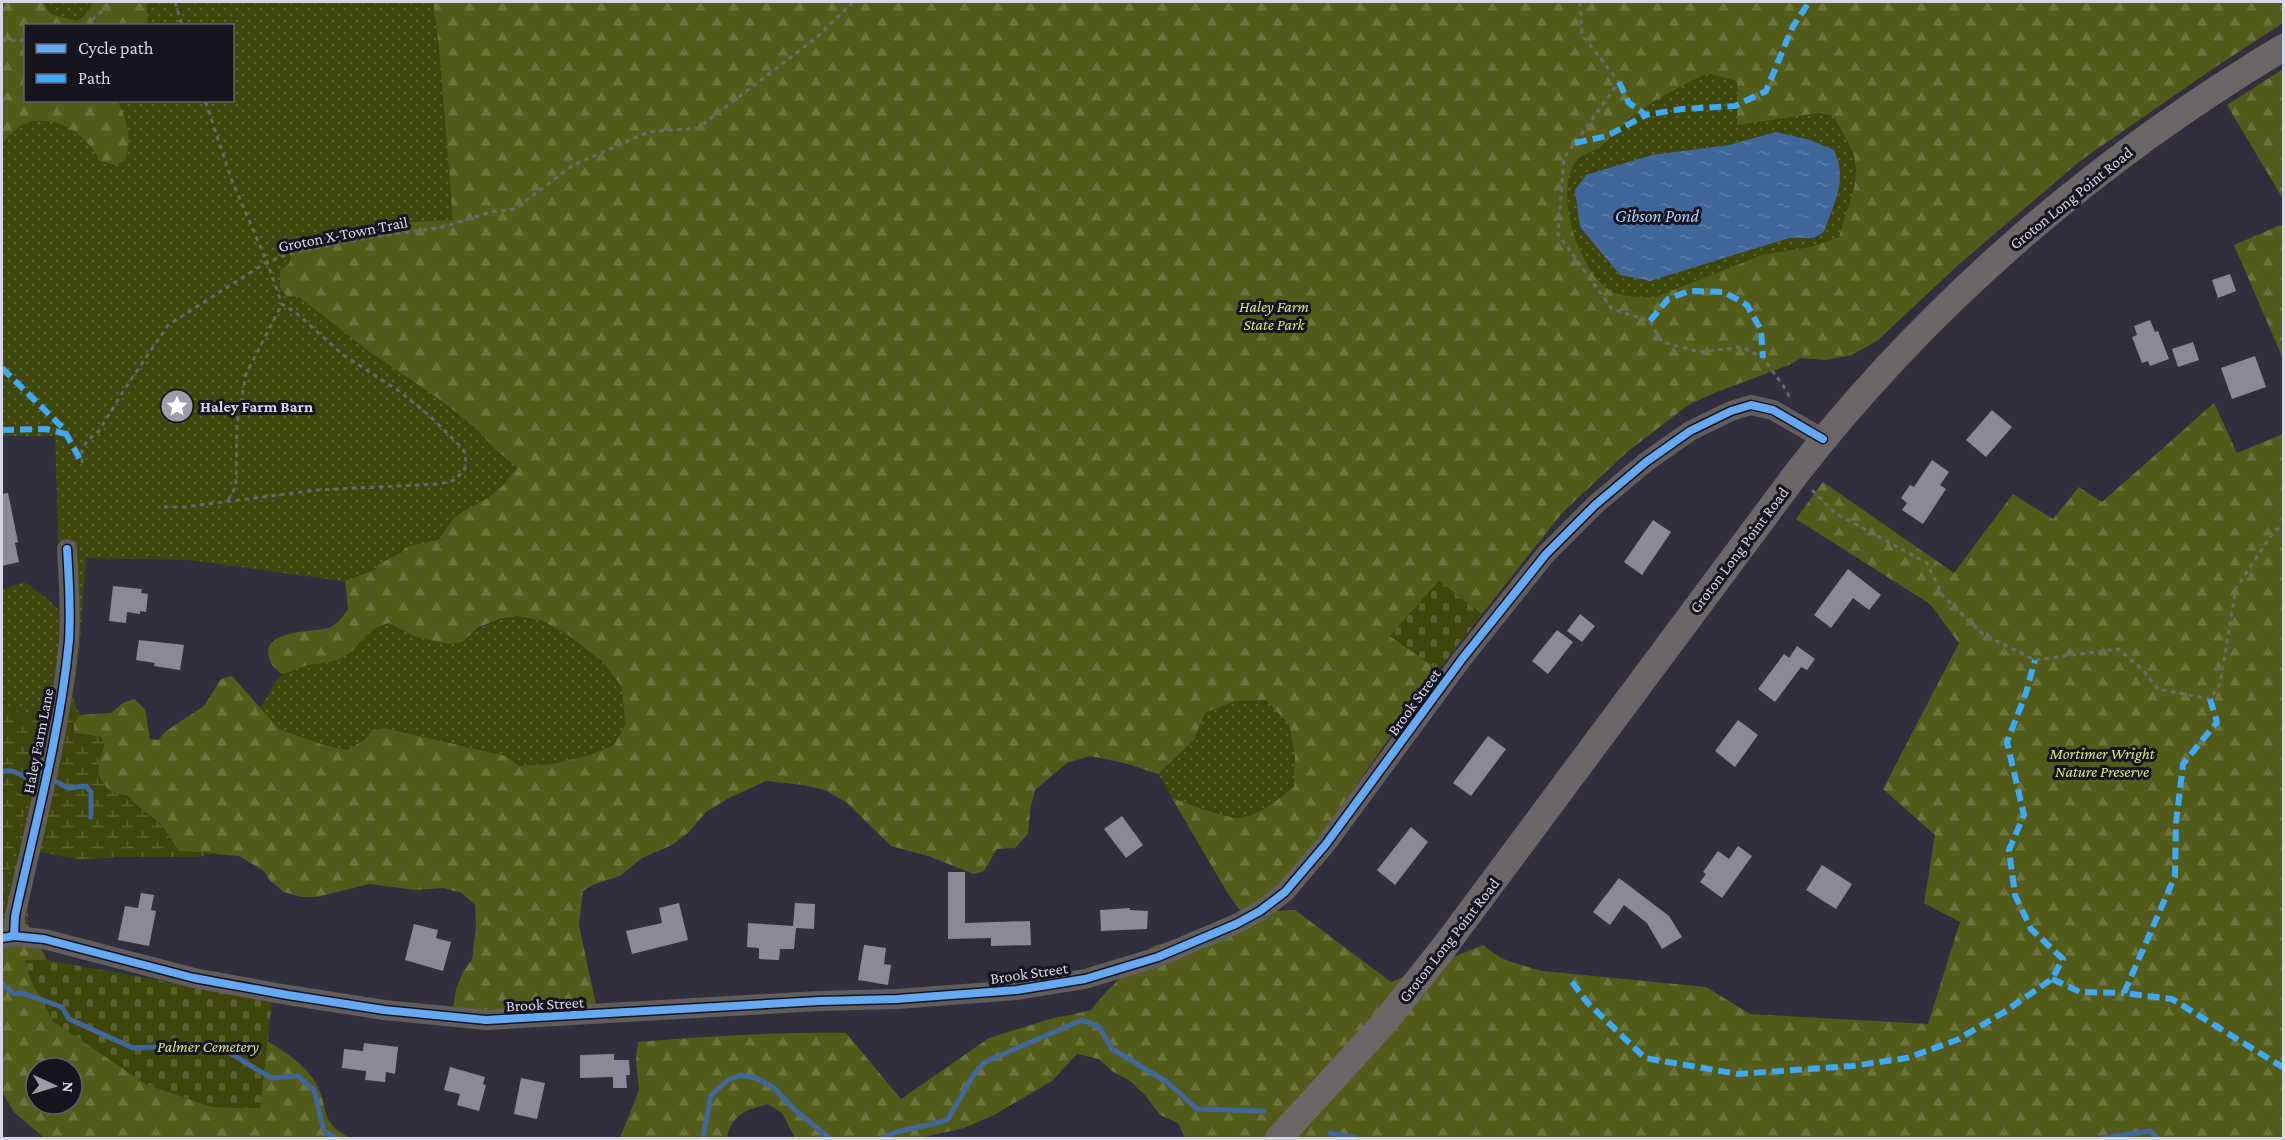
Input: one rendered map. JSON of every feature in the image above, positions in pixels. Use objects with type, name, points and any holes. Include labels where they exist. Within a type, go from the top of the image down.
[{"type":"main road","name":"Groton Long Point Road","points":[[1279,1138],[1384,1023],[1445,946],[1823,439],[1910,342],[1966,287],[2047,215],[2117,159],[2202,98],[2283,46]]},
{"type":"street","name":"Brook Street","points":[[8,937],[56,941],[159,970],[220,983],[384,1010],[477,1020],[555,1018],[819,1001],[897,999],[1017,990],[1085,979],[1158,957],[1236,924],[1260,911],[1284,892],[1326,844],[1462,659],[1546,554],[1595,505],[1647,462],[1690,431],[1731,411],[1751,405],[1773,410],[1823,439]]},
{"type":"street","name":"Haley Farm Lane","points":[[8,937],[15,916],[51,749],[69,640],[70,600],[67,549]]},
{"type":"path","points":[[87,24],[112,2]]},
{"type":"path","points":[[176,2],[182,24]]},
{"type":"path","points":[[1580,2],[1582,35],[1619,82],[1564,158],[1558,234],[1612,309],[1650,321],[1662,342],[1700,352],[1742,347],[1763,358],[1787,391],[1799,426]]},
{"type":"path","points":[[2,41],[24,40]]},
{"type":"path","points":[[82,464],[82,450],[87,441],[99,431],[168,326],[189,310],[227,289],[267,262],[232,181],[206,102]]},
{"type":"path","points":[[164,507],[184,507],[342,488],[440,484],[455,480],[463,474],[467,463],[462,448],[430,416],[399,391],[342,354],[295,312],[282,304],[246,374],[237,424],[236,482],[228,500]]},
{"type":"path","points":[[1796,474],[1835,513],[1928,563],[1944,596],[1983,634],[2035,660],[2118,649],[2142,669],[2158,689],[2210,699],[2220,684],[2227,654],[2236,588],[2273,533],[2283,523]]},
{"type":"green space","name":"Haley Farm State Park","points":[[2,2],[1797,2],[1957,266],[1878,340],[1852,355],[1826,360],[1801,358],[1789,365],[1688,405],[1627,452],[1562,513],[1482,614],[1439,581],[1390,636],[1439,670],[1242,913],[1227,892],[1158,774],[1081,747],[490,501],[441,539],[372,585],[189,560],[86,558],[79,654],[73,693],[27,894],[28,925],[2,918],[2,902],[21,819],[37,717],[10,708],[2,701],[2,590],[24,582],[61,612],[55,436],[2,436]]},
{"type":"green space","points":[[2,2],[43,2],[50,14],[77,21],[92,5],[90,2],[146,2],[148,24],[24,24],[24,102],[118,102],[128,130],[125,160],[115,165],[100,161],[81,136],[53,122],[32,121],[24,124],[2,143]]},
{"type":"green space","name":"Mortimer Wright Nature Preserve","points":[[433,2],[2283,2],[2283,23],[2080,161],[1957,266],[1878,340],[1852,355],[1826,360],[1801,358],[1789,365],[1688,405],[1627,452],[1562,513],[1482,614],[1439,581],[1390,636],[1439,670],[1323,833],[1278,889],[1244,913],[1295,910],[1391,982],[1483,945],[1499,957],[1542,971],[1706,987],[1750,1014],[1928,1024],[1960,922],[1924,903],[1935,835],[1883,789],[1959,643],[1930,604],[1796,519],[1823,482],[1954,573],[2013,494],[2053,519],[2079,487],[2102,502],[2214,403],[2237,453],[2283,434],[2283,1138],[1185,1138],[1178,1123],[1160,1115],[1145,1095],[1130,1081],[1112,1071],[1099,1059],[1077,1054],[1052,1081],[992,1116],[964,1128],[920,1138],[795,1138],[782,1113],[768,1104],[753,1108],[736,1118],[727,1138],[620,1138],[639,1090],[636,1060],[638,1042],[742,1035],[846,1033],[901,1099],[989,1038],[1057,1017],[1091,1010],[1153,946],[1195,934],[1242,913],[1227,892],[1172,798],[1229,817],[1250,816],[1270,805],[1294,787],[1295,756],[1289,724],[1266,700],[1235,701],[1205,713],[1194,740],[1158,774],[1128,764],[1090,756],[1067,763],[1035,790],[1028,834],[1015,848],[997,849],[984,871],[974,874],[928,856],[891,846],[846,802],[825,790],[766,781],[729,798],[706,812],[689,832],[672,845],[642,858],[620,876],[595,884],[583,891],[579,925],[596,1005],[502,1012],[453,1009],[456,989],[463,972],[472,959],[476,927],[475,905],[462,893],[443,888],[415,890],[369,884],[317,897],[301,897],[284,892],[270,881],[264,871],[239,856],[179,851],[160,823],[137,806],[128,796],[116,794],[106,787],[98,775],[99,761],[104,746],[101,737],[74,733],[74,723],[80,715],[111,713],[123,703],[134,699],[145,709],[150,739],[158,740],[166,731],[204,706],[221,679],[232,676],[279,729],[324,745],[347,750],[364,740],[372,730],[385,728],[506,756],[519,766],[553,764],[590,755],[614,745],[625,725],[622,687],[603,662],[568,635],[543,621],[518,616],[500,619],[479,627],[462,642],[449,644],[416,637],[389,623],[372,631],[353,650],[341,658],[282,674],[274,667],[269,657],[269,648],[280,637],[328,628],[337,623],[348,609],[345,581],[375,570],[379,564],[401,553],[406,547],[441,539],[455,517],[493,494],[516,470],[516,466],[495,449],[478,430],[439,399],[370,352],[298,296],[287,297],[280,287],[280,270],[289,264],[297,241],[411,222],[453,220],[439,46]],"holes":[[[1707,73],[1737,81],[1737,125],[1818,113],[1834,116],[1852,150],[1856,172],[1853,194],[1839,237],[1811,247],[1762,255],[1656,297],[1627,296],[1611,291],[1599,281],[1589,267],[1572,229],[1567,189],[1570,172],[1578,159],[1598,148],[1649,104],[1668,93]]]},
{"type":"green space","points":[[2283,69],[2283,199],[2227,105]]},
{"type":"green space","points":[[2283,224],[2283,359],[2234,245]]},
{"type":"green space","points":[[1439,581],[1482,614],[1439,670],[1390,636]]},
{"type":"green space","points":[[518,616],[543,621],[568,635],[603,662],[622,687],[625,725],[614,745],[590,755],[553,764],[519,766],[506,756],[385,728],[372,730],[364,740],[347,750],[324,745],[279,729],[260,709],[283,674],[296,668],[327,663],[341,658],[380,626],[390,623],[416,637],[462,642],[488,624]]},
{"type":"green space","points":[[73,693],[80,715],[74,723],[74,733],[101,737],[104,746],[99,761],[98,775],[106,787],[116,794],[128,796],[137,806],[160,823],[179,851],[219,853],[197,857],[118,857],[81,860],[36,851]]},
{"type":"green space","points":[[2,701],[10,708],[43,720],[31,783],[2,902]]},
{"type":"green space","points":[[2,918],[28,925],[47,960],[26,960],[53,1021],[146,1084],[212,1107],[260,1108],[267,1041],[293,1058],[310,1074],[319,1090],[328,1119],[332,1125],[350,1138],[49,1138],[43,1137],[14,1112],[2,1092]]},
{"type":"green space","name":"Palmer Cemetery","points":[[25,960],[47,960],[272,1001],[260,1108],[212,1107],[146,1084],[53,1021],[30,979]]},
{"type":"water","name":"Gibson Pond","points":[[1776,132],[1810,140],[1834,150],[1838,161],[1840,181],[1835,201],[1824,232],[1814,238],[1789,238],[1650,281],[1620,275],[1580,227],[1575,190],[1586,175],[1652,155],[1729,145]]},
{"type":"building","points":[[2230,274],[2236,291],[2218,298],[2212,280]]},
{"type":"building","points":[[2150,320],[2155,332],[2158,331],[2169,359],[2150,366],[2148,361],[2142,363],[2132,337],[2137,335],[2134,326]]},
{"type":"building","points":[[2193,342],[2199,360],[2178,367],[2172,349]]},
{"type":"building","points":[[2255,356],[2266,387],[2232,399],[2221,368]]},
{"type":"building","points":[[1992,410],[2012,427],[1986,457],[1966,440]]},
{"type":"building","points":[[1932,460],[1949,472],[1940,485],[1946,489],[1923,524],[1902,510],[1907,503],[1901,498],[1910,485],[1914,487]]},
{"type":"building","points":[[8,493],[18,542],[15,543],[19,562],[2,566],[2,494]]},
{"type":"building","points":[[1653,520],[1671,532],[1642,575],[1624,562]]},
{"type":"building","points":[[1848,569],[1881,595],[1869,610],[1853,598],[1831,628],[1814,615]]},
{"type":"building","points":[[113,586],[142,589],[141,593],[148,594],[146,612],[140,611],[140,614],[127,612],[126,623],[109,621]]},
{"type":"building","points":[[1580,614],[1595,626],[1582,642],[1567,631]]},
{"type":"building","points":[[1557,630],[1573,642],[1548,674],[1532,661]]},
{"type":"building","points":[[139,640],[184,645],[180,670],[154,666],[155,663],[136,660]]},
{"type":"building","points":[[1797,646],[1815,659],[1807,670],[1801,667],[1775,702],[1758,689],[1784,654],[1789,658]]},
{"type":"building","points":[[1738,720],[1758,735],[1735,767],[1715,751]]},
{"type":"building","points":[[1488,736],[1506,749],[1471,796],[1453,783]]},
{"type":"building","points":[[1122,816],[1143,845],[1126,858],[1104,829]]},
{"type":"building","points":[[1411,827],[1428,842],[1395,885],[1377,870]]},
{"type":"building","points":[[1738,846],[1752,856],[1722,898],[1700,882],[1706,874],[1703,872],[1718,851],[1729,859]]},
{"type":"building","points":[[1822,865],[1852,884],[1836,909],[1806,890]]},
{"type":"building","points":[[948,872],[965,872],[965,923],[1030,921],[1031,945],[991,946],[991,938],[948,939]]},
{"type":"building","points":[[1619,878],[1669,916],[1682,937],[1662,949],[1647,923],[1624,905],[1610,925],[1593,912]]},
{"type":"building","points":[[141,893],[154,895],[151,910],[156,911],[149,946],[118,940],[125,906],[138,908]]},
{"type":"building","points":[[679,903],[688,940],[632,954],[626,931],[662,923],[659,908]]},
{"type":"building","points":[[795,903],[815,904],[814,929],[796,928],[794,949],[780,949],[779,960],[759,959],[759,948],[747,947],[748,923],[793,926]]},
{"type":"building","points":[[1130,908],[1130,910],[1148,911],[1147,929],[1101,931],[1100,910]]},
{"type":"building","points":[[414,924],[438,930],[436,938],[451,942],[443,971],[405,960]]},
{"type":"building","points":[[864,945],[886,948],[884,964],[891,965],[888,985],[858,980]]},
{"type":"building","points":[[364,1043],[398,1047],[395,1074],[386,1072],[385,1082],[365,1080],[366,1071],[342,1068],[344,1049],[363,1051]]},
{"type":"building","points":[[614,1054],[614,1060],[629,1060],[630,1075],[626,1075],[627,1088],[613,1088],[613,1077],[580,1078],[580,1055]]},
{"type":"building","points":[[450,1067],[485,1077],[483,1084],[486,1085],[479,1111],[457,1105],[460,1094],[444,1090]]},
{"type":"building","points":[[521,1078],[545,1083],[537,1119],[514,1114]]},
{"type":"waterway","points":[[2,772],[13,771],[30,779]]},
{"type":"waterway","points":[[57,782],[68,788],[86,786],[91,792],[91,817]]},
{"type":"waterway","points":[[2,984],[14,994],[22,993],[62,1007],[69,1019],[133,1048],[215,1044],[271,1078],[298,1076],[314,1090],[324,1131],[336,1138]]},
{"type":"waterway","points":[[883,1138],[896,1132],[948,1119],[974,1074],[985,1062],[1082,1020],[1099,1027],[1112,1049],[1167,1082],[1197,1109],[1264,1111]]},
{"type":"waterway","points":[[703,1138],[711,1095],[728,1080],[741,1075],[756,1078],[774,1088],[794,1109],[829,1138]]},
{"type":"waterway","points":[[2103,1138],[2150,1131],[2157,1138]]},
{"type":"waterway","points":[[1330,1133],[1355,1138]]},
{"type":"marked path","points":[[1619,82],[1629,103],[1646,115],[1682,109],[1735,106],[1766,91],[1792,28],[1809,2]]},
{"type":"marked path","points":[[1575,143],[1607,136],[1646,115]]},
{"type":"marked path","points":[[1650,321],[1668,299],[1689,291],[1724,292],[1747,305],[1761,330],[1763,358]]},
{"type":"marked path","points":[[2,368],[63,428],[82,463]]},
{"type":"marked path","points":[[2,430],[46,429],[66,434]]},
{"type":"marked path","points":[[1572,982],[1587,1002],[1645,1058],[1738,1074],[1852,1066],[1907,1058],[1957,1040],[2004,1012],[2052,979],[2063,959],[2031,929],[2015,895],[2009,850],[2024,815],[2007,742],[2026,693],[2035,660]]},
{"type":"marked path","points":[[2210,699],[2217,722],[2183,764],[2176,823],[2175,876],[2124,993],[2172,999],[2284,1068]]},
{"type":"marked path","points":[[2052,979],[2080,992],[2124,993]]},
{"type":"cycle path","points":[[2,938],[14,936],[44,939],[194,978],[288,995],[384,1010],[486,1020],[819,1001],[897,999],[1017,990],[1085,979],[1158,957],[1236,924],[1260,911],[1285,892],[1326,844],[1462,659],[1546,554],[1595,505],[1646,462],[1690,431],[1731,411],[1751,405],[1773,410],[1823,439]]},
{"type":"cycle path","points":[[14,936],[15,916],[46,779],[65,676],[70,618],[67,549]]},
{"type":"place","name":"Haley Farm Barn","points":[[177,406]]}]
